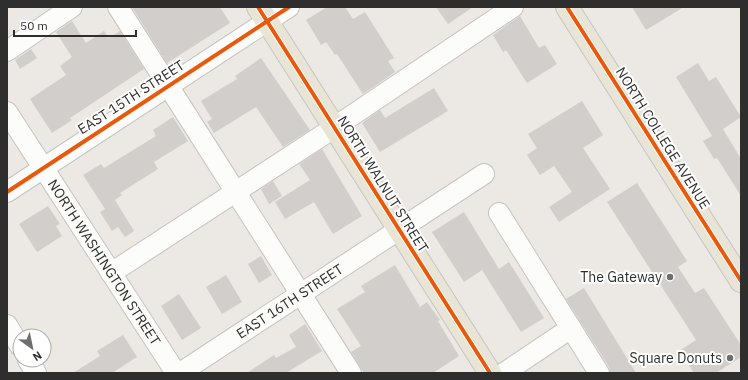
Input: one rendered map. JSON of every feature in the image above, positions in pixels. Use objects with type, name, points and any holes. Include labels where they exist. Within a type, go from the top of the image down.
[{"type":"main road","name":"NORTH COLLEGE AVENUE","points":[[567,7],[741,281]]},
{"type":"main road","name":"NORTH WALNUT STREET","points":[[262,14],[490,373]]},
{"type":"street","points":[[7,51],[72,7]]},
{"type":"street","points":[[118,7],[351,373]]},
{"type":"street","name":"EAST 15TH STREET","points":[[7,192],[168,86],[262,14],[288,7]]},
{"type":"street","points":[[111,273],[236,192],[513,7]]},
{"type":"street","name":"NORTH WASHINGTON STREET","points":[[7,112],[176,373]]},
{"type":"street","name":"EAST 16TH STREET","points":[[180,373],[484,174]]},
{"type":"street","points":[[499,213],[571,328],[591,370]]},
{"type":"street","points":[[504,373],[571,328]]},
{"type":"building","points":[[132,7],[220,7],[230,23],[167,63]]},
{"type":"building","points":[[327,7],[345,7],[353,19],[365,12],[394,58],[388,61],[395,72],[363,94],[337,54],[335,55],[326,42],[321,45],[306,20]]},
{"type":"building","points":[[436,7],[473,7],[448,24]]},
{"type":"building","points":[[632,7],[684,7],[646,30]]},
{"type":"building","points":[[520,16],[539,48],[545,45],[557,64],[527,83],[506,50],[503,52],[493,35]]},
{"type":"building","points":[[72,21],[86,43],[104,31],[109,38],[120,31],[144,69],[70,118],[72,120],[52,133],[30,99],[66,75],[60,66],[72,57],[56,32]]},
{"type":"building","points":[[31,49],[37,58],[20,69],[15,60]]},
{"type":"building","points":[[261,58],[310,130],[283,147],[256,107],[214,133],[207,122],[212,119],[201,101],[237,79],[235,76]]},
{"type":"building","points":[[698,63],[709,81],[716,77],[741,117],[723,129],[741,159],[741,196],[717,158],[714,159],[703,141],[712,136],[676,77]]},
{"type":"building","points":[[434,88],[448,111],[380,152],[362,123],[380,110],[385,118]]},
{"type":"building","points":[[582,101],[603,135],[583,148],[610,189],[559,222],[549,207],[572,192],[554,166],[540,175],[527,155],[537,148],[528,134]]},
{"type":"building","points":[[173,117],[188,141],[154,162],[158,169],[120,193],[122,195],[115,200],[134,231],[125,237],[118,227],[112,231],[100,212],[105,209],[83,175],[101,164],[104,168],[156,136],[153,130]]},
{"type":"building","points":[[322,149],[362,216],[333,234],[314,202],[285,219],[275,202],[310,180],[299,164]]},
{"type":"building","points":[[273,181],[282,196],[269,204],[261,189]]},
{"type":"building","name":"The Gateway","points":[[637,183],[687,261],[678,267],[695,293],[704,288],[741,345],[741,357],[716,373],[694,373],[679,351],[696,340],[607,202]]},
{"type":"building","points":[[48,206],[60,224],[56,226],[62,236],[37,252],[19,224]]},
{"type":"building","points":[[464,212],[499,269],[509,262],[544,318],[521,332],[482,270],[464,282],[432,232]]},
{"type":"building","points":[[261,256],[272,275],[259,283],[248,264]]},
{"type":"building","points":[[395,265],[420,307],[427,302],[440,320],[438,321],[459,356],[433,373],[364,373],[351,352],[361,346],[337,309],[365,292],[361,286]]},
{"type":"building","points":[[226,275],[242,302],[222,314],[206,287]]},
{"type":"building","points":[[584,288],[636,373],[610,373],[609,367],[566,299]]},
{"type":"building","points":[[179,294],[201,328],[182,340],[161,306]]},
{"type":"building","points":[[305,324],[322,351],[286,373],[247,373],[274,355],[276,358],[296,347],[289,335]]},
{"type":"building","points":[[123,335],[137,357],[112,373],[73,373],[100,356],[97,351]]},
{"type":"cycle path","points":[[258,7],[490,373]]},
{"type":"cycle path","points":[[7,192],[289,7]]},
{"type":"cycle path","points":[[567,7],[741,281]]},
{"type":"place","name":"The Gateway","points":[[670,277]]},
{"type":"place","name":"Square Donuts","points":[[730,358]]}]
